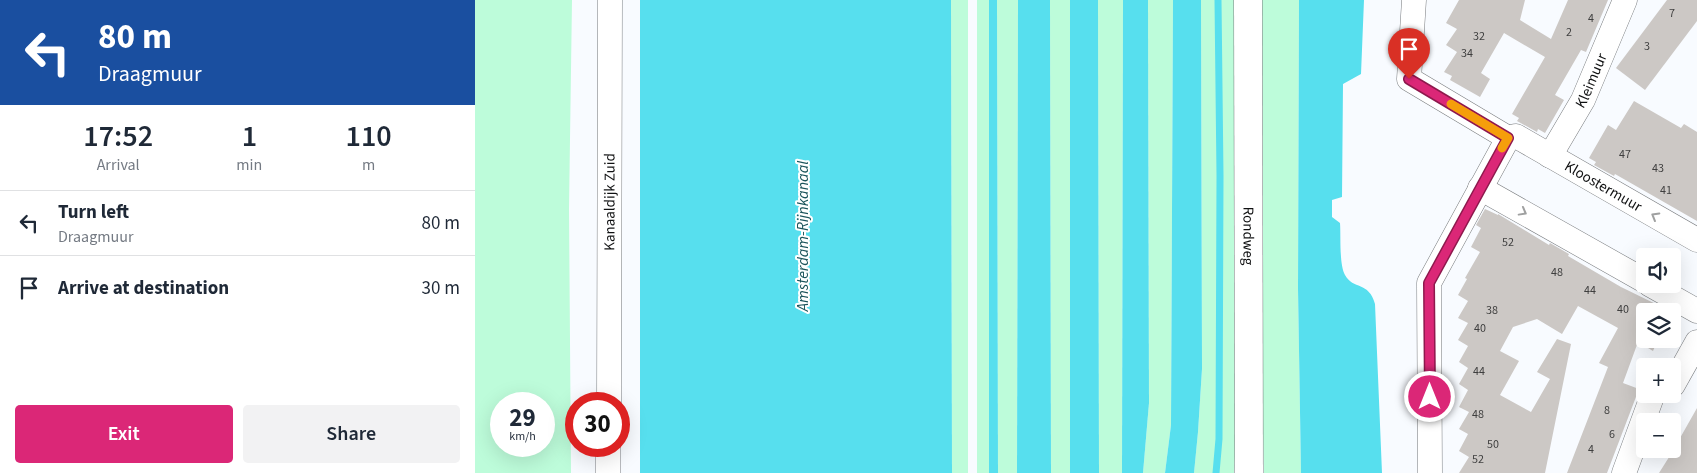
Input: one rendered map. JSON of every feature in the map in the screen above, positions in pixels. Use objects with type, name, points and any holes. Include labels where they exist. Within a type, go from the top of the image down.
[{"type":"main road","name":"Rondweg","points":[[1248,0],[1249,473]]},
{"type":"street","name":"Kanaaldijk Zuid","points":[[609,392],[610,0]]},
{"type":"street","name":"Kloostermuur","points":[[1414,0],[1409,79],[1508,138],[1516,136],[1697,240]]},
{"type":"street","name":"Kleimuur","points":[[1551,156],[1583,100],[1625,0]]},
{"type":"street","points":[[1430,473],[1429,283],[1508,138]]},
{"type":"street","points":[[1480,188],[1636,276]]},
{"type":"street","points":[[1665,293],[1697,311]]},
{"type":"street","points":[[1681,371],[1697,342]]},
{"type":"street","points":[[1624,473],[1650,403]]},
{"type":"street","points":[[608,473],[609,457]]},
{"type":"green space","points":[[475,0],[572,0],[569,209],[570,392],[565,392],[565,457],[571,457],[571,473],[475,473]]},
{"type":"green space","points":[[951,0],[968,0],[968,473],[952,473]]},
{"type":"green space","points":[[977,0],[989,0],[989,473],[977,473]]},
{"type":"green space","points":[[997,0],[1018,0],[1017,473],[998,473]]},
{"type":"green space","points":[[1050,0],[1070,0],[1070,473],[1051,473]]},
{"type":"green space","points":[[1098,0],[1123,0],[1122,473],[1099,473]]},
{"type":"green space","points":[[1148,0],[1173,0],[1171,425],[1165,473],[1143,473],[1149,403]]},
{"type":"green space","points":[[1201,0],[1235,0],[1238,406],[1234,473],[1194,473],[1202,369]]},
{"type":"green space","points":[[1260,0],[1299,0],[1298,289],[1301,473],[1264,473]]},
{"type":"water","name":"Amsterdam-Rijnkanaal","points":[[640,0],[951,0],[952,473],[640,473]]},
{"type":"water","points":[[989,0],[997,0],[998,473],[989,473]]},
{"type":"water","points":[[1018,0],[1050,0],[1051,473],[1017,473]]},
{"type":"water","points":[[1070,0],[1098,0],[1099,473],[1070,473]]},
{"type":"water","points":[[1123,0],[1148,0],[1149,403],[1143,473],[1122,473]]},
{"type":"water","points":[[1173,0],[1201,0],[1202,369],[1194,473],[1165,473],[1171,425]]},
{"type":"water","points":[[1299,0],[1364,0],[1361,74],[1343,84],[1342,197],[1332,200],[1332,217],[1340,223],[1341,257],[1345,275],[1352,283],[1369,292],[1375,304],[1382,473],[1301,473],[1298,289]]},
{"type":"building","points":[[1459,0],[1525,0],[1520,20],[1551,39],[1568,0],[1608,0],[1586,52],[1581,50],[1555,95],[1564,100],[1545,133],[1538,129],[1537,132],[1517,121],[1519,118],[1512,114],[1545,57],[1504,33],[1481,73],[1490,79],[1480,97],[1450,80],[1452,76],[1444,72],[1457,52],[1446,45],[1457,29],[1446,23]]},
{"type":"building","points":[[1667,0],[1697,0],[1697,21],[1645,90],[1616,68]]},
{"type":"building","points":[[1634,101],[1681,128],[1684,124],[1697,132],[1697,221],[1615,174],[1614,176],[1594,165],[1596,162],[1589,158],[1608,125],[1616,130]]},
{"type":"building","points":[[1485,209],[1498,214],[1549,245],[1550,243],[1569,254],[1568,256],[1621,287],[1654,303],[1636,303],[1636,347],[1623,383],[1636,388],[1636,397],[1607,473],[1567,473],[1608,367],[1599,363],[1618,328],[1578,306],[1562,334],[1537,319],[1513,327],[1500,351],[1519,361],[1500,395],[1531,412],[1550,379],[1537,372],[1557,339],[1571,344],[1545,473],[1459,473],[1469,457],[1459,451],[1468,434],[1459,429],[1469,412],[1459,407],[1468,390],[1459,384],[1468,368],[1459,362],[1468,346],[1458,340],[1468,323],[1458,318],[1468,301],[1458,295],[1467,279],[1465,278],[1480,252],[1471,247],[1481,228],[1476,225]]},
{"type":"building","points":[[1697,408],[1697,473],[1659,473],[1668,458],[1681,458],[1681,436]]},
{"type":"waterway","points":[[1216,473],[1219,439],[1220,176],[1218,0]]},
{"type":"slow traffic","points":[[1451,104],[1508,138],[1502,148]]},
{"type":"route","points":[[1409,79],[1508,138],[1429,283],[1430,397]]}]
